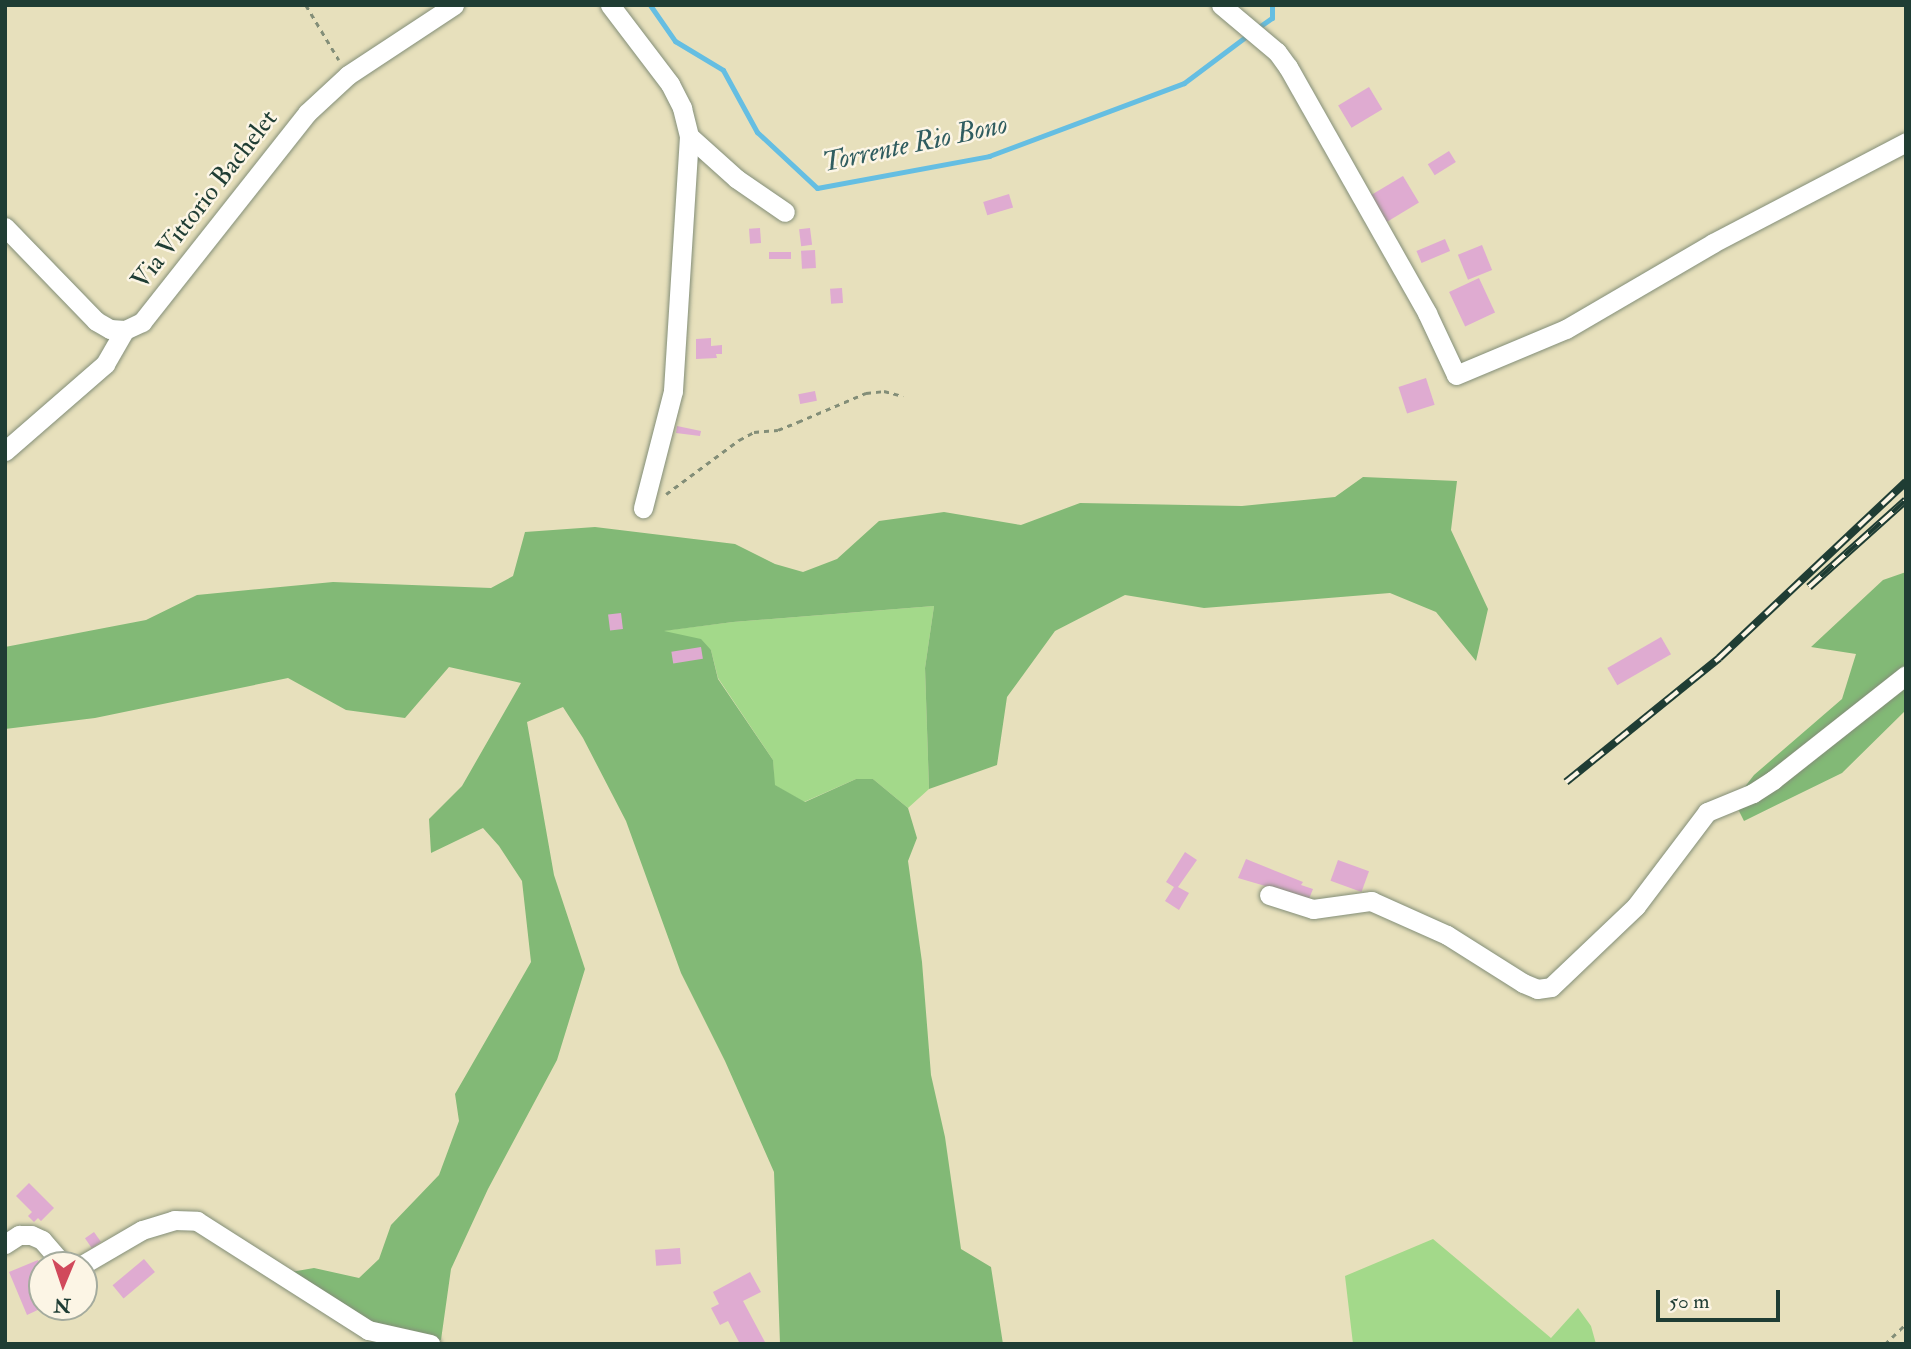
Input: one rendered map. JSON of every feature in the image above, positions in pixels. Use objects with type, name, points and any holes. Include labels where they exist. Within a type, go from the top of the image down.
[{"type":"street","name":"Via Vittorio Bachelet","points":[[125,330],[142,322],[307,113],[348,75],[454,5]]},
{"type":"street","points":[[610,5],[670,84],[682,108],[690,136],[675,378],[643,508]]},
{"type":"street","points":[[1227,10],[1277,52],[1427,313],[1456,374],[1566,329],[1726,237],[1906,142]]},
{"type":"street","points":[[690,136],[737,179],[785,212]]},
{"type":"street","points":[[5,228],[96,321],[110,329],[125,330],[105,364],[5,451]]},
{"type":"street","points":[[1269,895],[1313,909],[1371,901],[1447,935],[1523,983],[1537,989],[1551,988],[1636,906],[1707,812],[1753,793],[1773,780],[1906,675]]},
{"type":"street","points":[[98,1256],[142,1230],[174,1220],[197,1222],[368,1330],[430,1344]]},
{"type":"street","points":[[5,1244],[19,1235],[31,1235],[42,1240],[52,1251]]},
{"type":"path","points":[[306,5],[348,75]]},
{"type":"path","points":[[643,508],[653,505],[698,468],[754,432],[778,430],[866,393],[884,391],[903,396]]},
{"type":"path","points":[[1885,1344],[1906,1324]]},
{"type":"green space","points":[[1363,477],[1457,481],[1451,530],[1488,609],[1476,661],[1436,612],[1390,593],[1204,608],[1125,595],[1055,631],[1007,697],[997,765],[929,789],[925,668],[934,606],[733,622],[664,631],[701,639],[711,650],[718,679],[773,760],[775,785],[805,802],[856,779],[873,779],[908,808],[917,838],[908,861],[922,962],[931,1075],[945,1137],[961,1249],[991,1267],[1003,1344],[780,1344],[774,1172],[725,1061],[681,973],[626,821],[583,738],[563,707],[527,722],[554,875],[585,969],[557,1060],[488,1189],[451,1269],[441,1340],[380,1327],[285,1273],[314,1268],[359,1278],[379,1259],[391,1225],[439,1175],[459,1121],[455,1094],[531,962],[522,881],[499,846],[483,828],[431,853],[429,819],[462,786],[521,683],[449,667],[405,718],[346,710],[288,678],[95,718],[5,729],[5,647],[146,620],[197,595],[333,582],[491,588],[513,576],[525,532],[595,527],[735,544],[775,564],[803,572],[837,559],[879,521],[944,512],[1021,525],[1080,503],[1242,506],[1335,497]]},
{"type":"green space","points":[[1906,572],[1906,710],[1842,773],[1744,821],[1734,801],[1754,775],[1842,699],[1856,654],[1811,647],[1883,580]]},
{"type":"green space","points":[[934,606],[925,668],[929,789],[908,808],[873,779],[856,779],[804,802],[774,785],[773,760],[718,678],[711,650],[661,631],[733,622]]},
{"type":"green space","points":[[1433,1239],[1551,1338],[1578,1308],[1591,1326],[1596,1344],[1353,1344],[1345,1276]]},
{"type":"building","points":[[1369,87],[1382,109],[1352,128],[1338,106]]},
{"type":"building","points":[[1449,151],[1456,162],[1435,175],[1428,164]]},
{"type":"building","points":[[1403,176],[1419,203],[1384,224],[1368,197]]},
{"type":"building","points":[[1009,194],[1013,207],[987,215],[983,202]]},
{"type":"building","points":[[760,228],[761,243],[750,244],[749,229]]},
{"type":"building","points":[[810,228],[812,245],[801,246],[799,229]]},
{"type":"building","points":[[1445,239],[1450,251],[1422,263],[1416,251]]},
{"type":"building","points":[[1482,245],[1492,270],[1468,280],[1458,255]]},
{"type":"building","points":[[815,250],[816,268],[802,269],[801,251]]},
{"type":"building","points":[[769,252],[791,252],[791,259],[769,259]]},
{"type":"building","points":[[1479,278],[1495,312],[1465,326],[1449,292]]},
{"type":"building","points":[[842,288],[843,303],[831,304],[830,289]]},
{"type":"building","points":[[711,338],[711,346],[722,345],[722,354],[716,354],[717,358],[696,359],[696,339]]},
{"type":"building","points":[[1426,378],[1435,405],[1407,414],[1398,387]]},
{"type":"building","points":[[815,391],[817,401],[800,404],[798,394]]},
{"type":"building","points":[[677,426],[701,431],[700,436],[676,433]]},
{"type":"building","points":[[621,613],[623,629],[610,630],[608,615]]},
{"type":"building","points":[[1661,637],[1671,654],[1617,685],[1607,668]]},
{"type":"building","points":[[701,647],[703,659],[673,664],[671,652]]},
{"type":"building","points":[[1185,852],[1197,860],[1178,887],[1189,893],[1179,910],[1165,901],[1174,887],[1166,882]]},
{"type":"building","points":[[1246,859],[1303,882],[1301,885],[1313,889],[1309,899],[1238,878]]},
{"type":"building","points":[[1338,860],[1369,871],[1361,892],[1330,881]]},
{"type":"building","points":[[29,1183],[54,1208],[41,1221],[38,1218],[34,1222],[28,1216],[32,1212],[16,1196]]},
{"type":"building","points":[[94,1232],[101,1242],[92,1248],[85,1238]]},
{"type":"building","points":[[680,1248],[681,1264],[656,1266],[655,1250]]},
{"type":"building","points":[[144,1259],[155,1272],[124,1298],[113,1285]]},
{"type":"building","points":[[28,1264],[27,1315],[9,1272]]},
{"type":"building","points":[[750,1272],[761,1292],[743,1301],[765,1342],[762,1344],[740,1344],[728,1321],[720,1325],[711,1308],[719,1304],[713,1292]]},
{"type":"waterway","name":"Torrente Rio Bono","points":[[650,5],[675,41],[723,70],[757,132],[817,188],[989,156],[1184,83],[1248,35]]},
{"type":"waterway","name":"Torrente Rio Bono","points":[[1256,29],[1272,18],[1272,5]]},
{"type":"railway","points":[[1566,782],[1719,658],[1906,482]]},
{"type":"railway","points":[[1809,587],[1906,500]]}]
